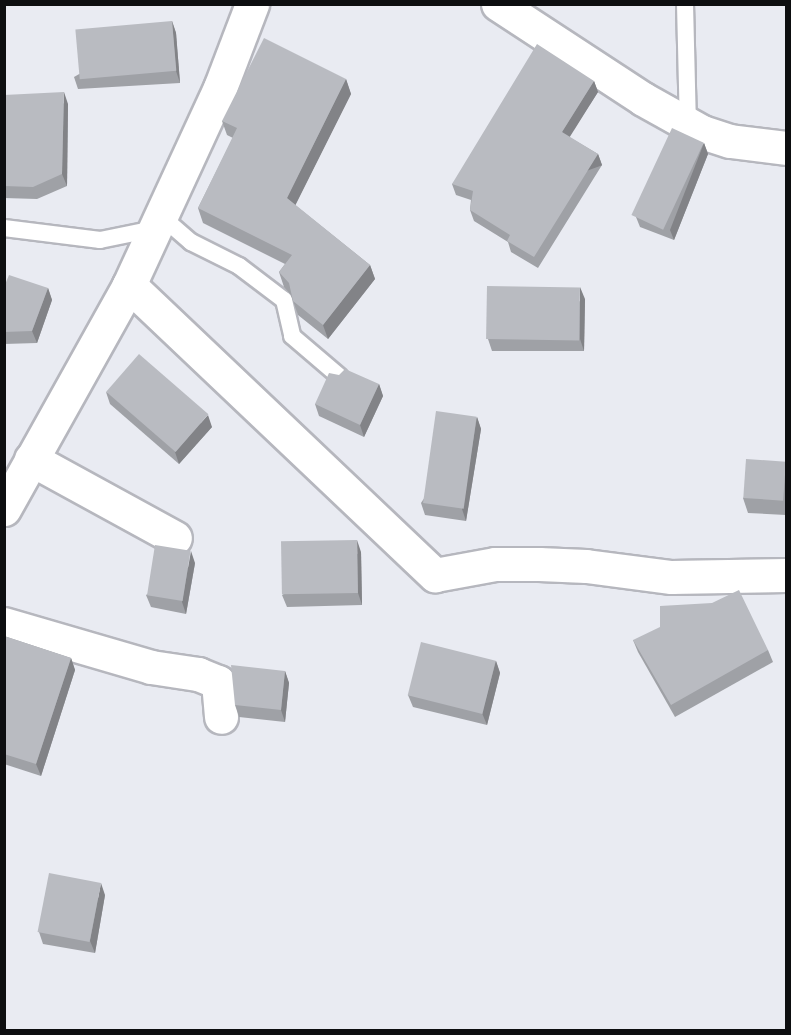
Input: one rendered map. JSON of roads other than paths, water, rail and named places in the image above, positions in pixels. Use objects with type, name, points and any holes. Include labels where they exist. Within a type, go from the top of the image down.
[{"type":"street","points":[[4,509],[129,285],[220,88],[252,4]]},
{"type":"street","points":[[498,4],[643,99],[688,124],[730,141],[786,148]]},
{"type":"street","points":[[129,285],[435,575],[495,564],[586,566],[671,577],[786,575]]},
{"type":"street","points":[[31,459],[175,538]]},
{"type":"street","points":[[4,624],[151,667],[198,674],[218,682],[221,717]]},
{"type":"lane","points":[[685,4],[688,124]]},
{"type":"lane","points":[[4,228],[100,240],[158,223],[239,266],[284,300],[292,336],[340,377]]}]
